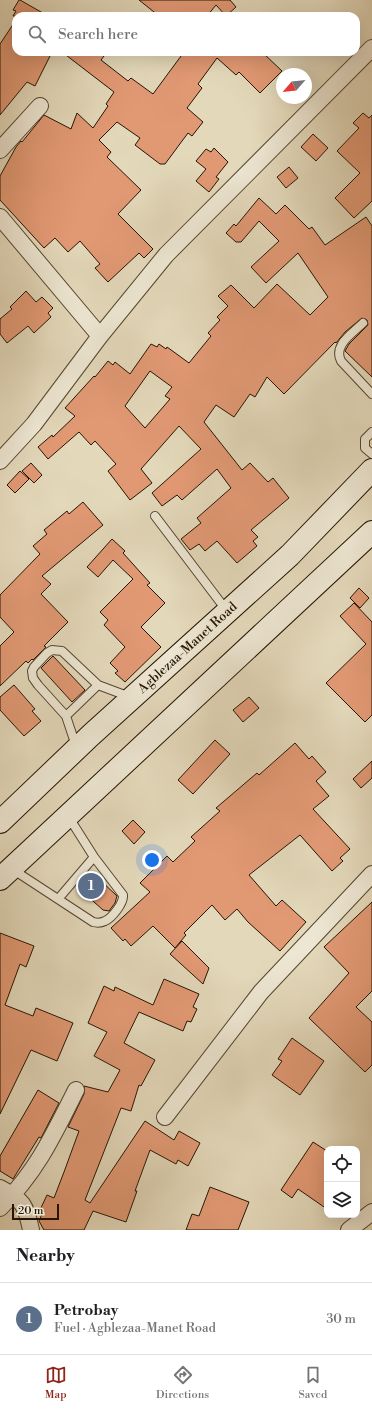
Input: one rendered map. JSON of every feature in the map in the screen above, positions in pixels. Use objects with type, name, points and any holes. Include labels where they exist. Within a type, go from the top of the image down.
[{"type":"main road","name":"Agblezaa-Manet Road","points":[[0,822],[77,749],[290,555],[372,470]]},
{"type":"main road","points":[[6,874],[372,532]]},
{"type":"street","points":[[0,462],[34,424],[100,336],[166,255],[372,48]]},
{"type":"street","points":[[0,150],[40,106]]},
{"type":"street","points":[[0,217],[100,336]]},
{"type":"street","points":[[165,1117],[261,992],[372,874]]},
{"type":"street","points":[[0,1208],[7,1191],[47,1148],[76,1090]]},
{"type":"street","points":[[7,1191],[27,1209],[30,1230]]},
{"type":"street","points":[[349,1230],[372,1212]]},
{"type":"lane","points":[[363,323],[339,347],[338,355],[341,361],[372,394]]},
{"type":"lane","points":[[372,432],[365,439],[365,448],[372,454]]},
{"type":"lane","points":[[155,516],[228,611]]},
{"type":"lane","points":[[77,749],[66,716],[38,686],[33,678],[32,671],[34,666],[47,653],[52,650],[62,651],[98,685],[133,698]]},
{"type":"lane","points":[[66,716],[98,685]]},
{"type":"lane","points":[[6,874],[59,898],[93,922],[103,922],[110,918],[122,901],[123,895],[94,858],[67,816]]},
{"type":"lane","points":[[59,898],[94,858]]},
{"type":"building","points":[[20,0],[41,12],[15,12],[13,10]]},
{"type":"building","points":[[139,0],[230,0],[236,7],[230,12],[222,12],[216,5],[210,12],[154,12]]},
{"type":"building","points":[[12,26],[12,56],[50,56],[35,86],[27,82],[0,115],[0,44]]},
{"type":"building","points":[[67,56],[104,56],[101,60],[128,81],[131,78],[153,94],[181,56],[266,56],[279,68],[276,68],[276,77],[260,93],[239,72],[236,75],[217,58],[198,84],[202,88],[187,108],[203,122],[192,136],[188,133],[165,164],[160,164],[135,145],[140,138],[117,122],[99,140],[111,152],[107,157],[141,190],[118,214],[153,249],[144,258],[139,253],[108,282],[95,268],[100,264],[80,241],[68,252],[55,238],[44,248],[0,200],[0,176],[16,147],[21,141],[22,142],[44,115],[71,129],[77,113],[93,128],[108,106],[106,104],[114,92]]},
{"type":"building","points":[[363,113],[369,118],[372,115],[372,201],[354,218],[335,198],[360,173],[337,151],[359,128],[353,123]]},
{"type":"building","points":[[313,134],[328,148],[316,161],[301,147]]},
{"type":"building","points":[[214,148],[228,162],[216,177],[219,179],[209,192],[196,181],[206,169],[196,161],[206,149],[211,152]]},
{"type":"building","points":[[289,167],[298,178],[286,188],[277,177]]},
{"type":"building","points":[[259,198],[276,214],[285,205],[309,229],[312,227],[325,245],[366,217],[372,226],[372,377],[345,351],[349,344],[368,325],[367,320],[362,318],[345,332],[336,343],[335,342],[284,394],[267,377],[255,397],[250,394],[234,417],[216,405],[204,422],[242,470],[250,463],[268,482],[273,478],[289,498],[251,530],[258,537],[253,541],[257,546],[237,563],[217,541],[205,551],[199,544],[190,550],[181,539],[201,523],[197,518],[231,488],[217,469],[182,500],[177,495],[162,506],[152,493],[201,449],[179,426],[141,469],[152,483],[130,500],[108,471],[116,464],[95,441],[91,445],[79,432],[48,459],[38,447],[52,435],[53,437],[75,416],[65,408],[94,376],[95,377],[108,361],[113,365],[115,362],[130,374],[151,344],[157,347],[159,344],[166,349],[167,347],[189,363],[211,336],[208,333],[220,320],[217,317],[228,306],[218,296],[231,285],[254,308],[277,284],[310,315],[328,297],[298,253],[266,283],[251,267],[279,241],[259,221],[241,242],[236,242],[226,233],[234,224],[236,226]],"holes":[[[150,371],[172,387],[165,396],[170,399],[145,428],[125,406]]]},
{"type":"building","points":[[26,291],[36,302],[42,297],[53,308],[48,313],[51,317],[34,333],[28,326],[7,343],[0,334],[0,319],[12,309],[10,307]]},
{"type":"building","points":[[31,463],[42,475],[34,483],[22,471]]},
{"type":"building","points":[[20,471],[29,479],[15,493],[7,485]]},
{"type":"building","points":[[83,502],[103,525],[42,576],[51,584],[41,594],[68,622],[44,646],[46,647],[33,660],[32,659],[28,663],[26,661],[0,686],[0,646],[14,632],[0,617],[0,595],[40,554],[33,546],[47,534],[44,530],[67,511],[69,514]]},
{"type":"building","points":[[112,539],[125,551],[123,553],[150,583],[147,585],[165,603],[141,627],[161,647],[125,682],[115,673],[118,671],[110,663],[125,647],[104,625],[108,620],[100,612],[133,579],[113,560],[98,577],[87,567]]},
{"type":"building","points":[[359,588],[369,598],[360,608],[350,598]]},
{"type":"building","points":[[354,603],[372,622],[372,715],[365,722],[326,683],[366,644],[340,616]]},
{"type":"building","points":[[53,656],[85,690],[72,702],[41,668]]},
{"type":"building","points":[[14,685],[35,709],[32,711],[41,721],[24,736],[0,710],[0,697]]},
{"type":"building","points":[[249,697],[259,708],[243,722],[233,710]]},
{"type":"building","points":[[215,740],[230,754],[193,794],[178,780]]},
{"type":"building","points":[[295,743],[309,759],[312,756],[326,772],[316,781],[329,796],[313,809],[350,849],[340,858],[343,861],[332,871],[300,835],[249,875],[276,906],[282,900],[306,922],[280,951],[248,922],[237,909],[225,920],[212,905],[184,933],[186,935],[175,948],[153,926],[131,946],[125,939],[123,941],[111,928],[150,892],[140,883],[167,856],[173,862],[195,841],[191,837],[220,811],[216,808],[257,773],[259,775]]},
{"type":"building","points":[[372,761],[372,778],[361,788],[353,779]]},
{"type":"building","points":[[133,820],[145,832],[134,844],[122,831]]},
{"type":"building","points":[[92,878],[98,878],[117,896],[115,903],[109,911],[103,910],[84,893],[85,884]]},
{"type":"building","points":[[372,902],[372,991],[356,1007],[372,1022],[372,1065],[365,1072],[309,1018],[349,973],[324,947]]},
{"type":"building","points":[[0,933],[34,946],[26,967],[20,964],[5,1005],[33,1016],[36,1008],[73,1023],[57,1061],[31,1050],[0,1114]]},
{"type":"building","points":[[182,941],[209,968],[203,984],[170,954]]},
{"type":"building","points":[[164,979],[199,994],[193,1007],[197,1009],[191,1022],[187,1021],[183,1031],[139,1012],[124,1043],[155,1060],[141,1086],[139,1085],[131,1111],[121,1108],[85,1200],[90,1203],[145,1121],[174,1140],[179,1131],[200,1143],[188,1166],[178,1160],[176,1164],[150,1150],[135,1191],[137,1191],[126,1222],[93,1211],[84,1230],[44,1230],[39,1221],[42,1214],[39,1212],[47,1195],[54,1198],[79,1131],[68,1127],[84,1094],[84,1086],[108,1092],[120,1070],[94,1056],[107,1032],[88,1023],[104,986],[114,991],[115,987],[153,1005]]},
{"type":"building","points":[[292,1038],[324,1061],[300,1095],[272,1075],[282,1061],[278,1059]]},
{"type":"building","points":[[38,1090],[59,1103],[41,1138],[39,1137],[13,1179],[0,1171],[0,1156]]},
{"type":"building","points":[[313,1142],[324,1149],[324,1207],[298,1189],[292,1198],[281,1190]]},
{"type":"building","points":[[210,1187],[249,1202],[238,1230],[186,1230],[192,1214],[199,1216]]},
{"type":"place","name":"Petrobay","points":[[91,886]]}]
